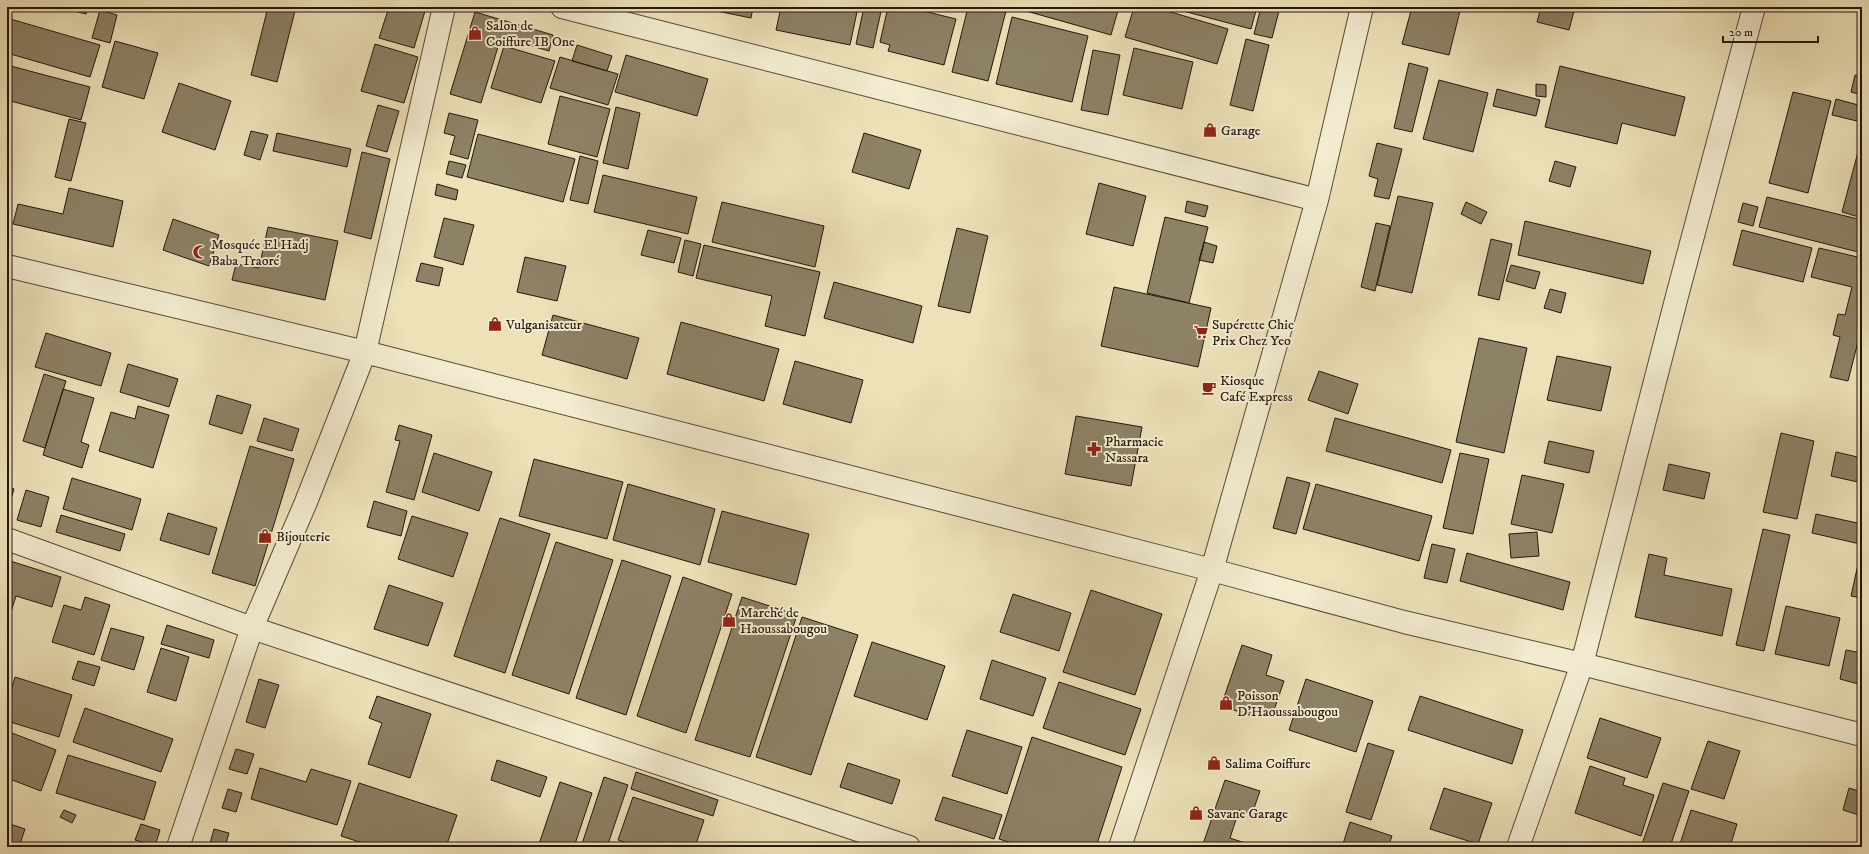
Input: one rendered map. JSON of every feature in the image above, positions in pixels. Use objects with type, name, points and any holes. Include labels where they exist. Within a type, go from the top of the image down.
[{"type":"street","points":[[178,847],[252,628],[306,502],[364,352],[444,7]]},
{"type":"street","points":[[562,7],[1317,200]]},
{"type":"street","points":[[1120,847],[1212,570],[1317,200],[1362,7]]},
{"type":"street","points":[[1518,847],[1582,664],[1677,296],[1754,7]]},
{"type":"street","points":[[7,266],[364,352],[1212,570],[1404,622],[1582,664],[1862,735]]},
{"type":"street","points":[[7,539],[252,628],[909,847]]},
{"type":"building","points":[[59,7],[88,7],[86,14]]},
{"type":"building","points":[[268,7],[296,7],[277,82],[251,75]]},
{"type":"building","points":[[389,7],[412,7],[425,11],[414,48],[379,38]]},
{"type":"building","points":[[702,7],[753,7],[751,18]]},
{"type":"building","points":[[781,7],[858,7],[850,45],[776,30]]},
{"type":"building","points":[[864,7],[882,7],[873,48],[856,44]]},
{"type":"building","points":[[888,7],[907,7],[956,19],[944,65],[888,51],[890,45],[880,42]]},
{"type":"building","points":[[968,7],[1007,7],[988,81],[952,72]]},
{"type":"building","points":[[1012,7],[1119,7],[1111,35]]},
{"type":"building","points":[[1134,7],[1154,7],[1228,29],[1217,64],[1125,37]]},
{"type":"building","points":[[1168,7],[1257,7],[1251,29]]},
{"type":"building","points":[[1261,7],[1280,7],[1272,38],[1254,34]]},
{"type":"building","points":[[1412,7],[1461,7],[1449,55],[1402,44]]},
{"type":"building","points":[[1541,7],[1575,7],[1569,30],[1537,22]]},
{"type":"building","points":[[100,10],[117,15],[110,43],[92,38]]},
{"type":"building","points":[[475,12],[553,35],[549,51],[501,37],[481,103],[450,94]]},
{"type":"building","points":[[1012,17],[1088,36],[1072,102],[996,84]]},
{"type":"building","points":[[7,18],[100,45],[90,77],[7,53]]},
{"type":"building","points":[[1246,39],[1269,45],[1253,111],[1230,105]]},
{"type":"building","points":[[115,41],[158,53],[144,99],[102,87]]},
{"type":"building","points":[[375,44],[418,57],[404,103],[361,91]]},
{"type":"building","points":[[577,45],[612,56],[607,71],[572,61]]},
{"type":"building","points":[[504,46],[555,61],[541,103],[491,88]]},
{"type":"building","points":[[1134,48],[1193,62],[1182,109],[1123,95]]},
{"type":"building","points":[[1093,50],[1120,55],[1108,115],[1081,110]]},
{"type":"building","points":[[626,55],[708,79],[697,116],[615,92]]},
{"type":"building","points":[[560,57],[618,74],[608,105],[550,88]]},
{"type":"building","points":[[1409,63],[1428,68],[1412,132],[1394,128]]},
{"type":"building","points":[[7,65],[90,87],[81,120],[7,100]]},
{"type":"building","points":[[1560,66],[1685,97],[1675,136],[1622,123],[1617,144],[1545,127]]},
{"type":"building","points":[[1855,75],[1862,77],[1862,95],[1851,92]]},
{"type":"building","points":[[1439,80],[1488,93],[1473,152],[1423,139]]},
{"type":"building","points":[[179,83],[231,101],[215,150],[162,132]]},
{"type":"building","points":[[1536,84],[1546,85],[1546,97],[1536,96]]},
{"type":"building","points":[[1497,89],[1540,100],[1536,116],[1493,106]]},
{"type":"building","points":[[1793,92],[1831,101],[1808,193],[1769,183]]},
{"type":"building","points":[[560,96],[610,109],[597,157],[548,144]]},
{"type":"building","points":[[1836,99],[1862,106],[1861,122],[1832,115]]},
{"type":"building","points":[[378,105],[399,111],[387,152],[366,146]]},
{"type":"building","points":[[616,107],[640,113],[628,169],[603,163]]},
{"type":"building","points":[[449,113],[478,120],[468,159],[450,154],[455,136],[444,133]]},
{"type":"building","points":[[69,119],[86,123],[71,181],[55,177]]},
{"type":"building","points":[[251,131],[268,135],[260,160],[244,155]]},
{"type":"building","points":[[277,133],[351,149],[347,167],[273,151]]},
{"type":"building","points":[[864,133],[921,150],[909,189],[852,172]]},
{"type":"building","points":[[478,134],[575,159],[563,202],[467,177]]},
{"type":"building","points":[[1862,137],[1862,218],[1842,212]]},
{"type":"building","points":[[1377,143],[1402,149],[1389,199],[1374,196],[1378,179],[1369,176]]},
{"type":"building","points":[[362,152],[390,159],[371,239],[344,232]]},
{"type":"building","points":[[580,156],[598,161],[588,204],[570,200]]},
{"type":"building","points":[[449,161],[466,165],[462,178],[446,174]]},
{"type":"building","points":[[1555,161],[1576,167],[1570,187],[1549,181]]},
{"type":"building","points":[[7,166],[12,167],[7,185]]},
{"type":"building","points":[[603,175],[697,197],[688,234],[594,212]]},
{"type":"building","points":[[1099,183],[1146,196],[1133,246],[1086,234]]},
{"type":"building","points":[[437,184],[458,190],[456,200],[435,195]]},
{"type":"building","points":[[69,188],[123,201],[113,247],[13,224],[18,204],[63,214]]},
{"type":"building","points":[[1398,196],[1433,203],[1412,293],[1377,285]]},
{"type":"building","points":[[1767,197],[1862,220],[1862,253],[1759,227]]},
{"type":"building","points":[[1187,201],[1208,206],[1205,217],[1185,212]]},
{"type":"building","points":[[722,202],[824,226],[815,267],[712,242]]},
{"type":"building","points":[[1466,202],[1487,212],[1481,224],[1461,214]]},
{"type":"building","points":[[1743,203],[1758,207],[1753,226],[1738,222]]},
{"type":"building","points":[[1165,217],[1208,227],[1189,303],[1147,293]]},
{"type":"building","points":[[444,218],[474,225],[463,265],[434,257]]},
{"type":"building","points":[[173,219],[219,235],[209,266],[163,250]]},
{"type":"building","points":[[1525,221],[1651,251],[1643,284],[1518,255]]},
{"type":"building","points":[[1376,223],[1390,226],[1375,291],[1361,287]]},
{"type":"building","points":[[268,227],[338,241],[325,300],[232,280],[236,264],[259,268]]},
{"type":"building","points":[[957,228],[988,236],[970,313],[938,306]]},
{"type":"building","points":[[648,230],[681,238],[674,263],[641,255]]},
{"type":"building","points":[[1742,230],[1812,248],[1803,282],[1733,265]]},
{"type":"building","points":[[1491,239],[1512,244],[1499,300],[1478,295]]},
{"type":"building","points":[[685,240],[701,244],[693,276],[678,272]]},
{"type":"building","points":[[1204,242],[1217,246],[1213,263],[1199,260]]},
{"type":"building","points":[[704,245],[820,272],[805,336],[765,326],[772,296],[696,278]]},
{"type":"building","points":[[1819,248],[1862,258],[1862,326],[1848,381],[1830,377],[1840,337],[1833,335],[1838,314],[1845,315],[1852,287],[1811,277]]},
{"type":"building","points":[[525,257],[566,266],[557,301],[517,292]]},
{"type":"building","points":[[421,263],[443,268],[439,286],[416,281]]},
{"type":"building","points":[[1511,265],[1540,272],[1535,289],[1506,281]]},
{"type":"building","points":[[834,282],[922,306],[913,343],[824,318]]},
{"type":"building","points":[[1114,287],[1211,308],[1198,367],[1101,346]]},
{"type":"building","points":[[1550,289],[1566,293],[1561,313],[1544,308]]},
{"type":"building","points":[[553,315],[639,338],[627,379],[542,355]]},
{"type":"building","points":[[7,322],[10,323],[7,332]]},
{"type":"building","points":[[681,322],[779,349],[764,401],[667,374]]},
{"type":"building","points":[[46,333],[111,353],[101,386],[35,367]]},
{"type":"building","points":[[1479,338],[1527,348],[1504,453],[1456,442]]},
{"type":"building","points":[[1557,356],[1611,367],[1601,411],[1547,400]]},
{"type":"building","points":[[795,361],[863,380],[851,423],[783,404]]},
{"type":"building","points":[[128,364],[178,379],[169,407],[120,392]]},
{"type":"building","points":[[1319,371],[1358,384],[1348,414],[1308,400]]},
{"type":"building","points":[[44,374],[66,381],[45,448],[23,441]]},
{"type":"building","points":[[63,389],[94,398],[81,442],[89,445],[82,468],[43,455]]},
{"type":"building","points":[[217,395],[251,405],[242,434],[209,424]]},
{"type":"building","points":[[138,406],[169,415],[153,468],[99,451],[111,412],[135,419]]},
{"type":"building","points":[[1076,416],[1142,427],[1131,486],[1065,474]]},
{"type":"building","points":[[264,418],[299,429],[292,451],[257,441]]},
{"type":"building","points":[[1335,418],[1451,450],[1442,483],[1326,451]]},
{"type":"building","points":[[399,425],[432,435],[414,500],[386,492],[400,441],[395,440]]},
{"type":"building","points":[[1781,433],[1814,441],[1797,519],[1763,512]]},
{"type":"building","points":[[1549,441],[1594,451],[1589,473],[1544,463]]},
{"type":"building","points":[[250,446],[294,459],[255,586],[212,573]]},
{"type":"building","points":[[1836,452],[1862,458],[1862,483],[1831,476]]},
{"type":"building","points":[[434,453],[492,472],[479,511],[422,492]]},
{"type":"building","points":[[1460,453],[1489,459],[1473,534],[1443,528]]},
{"type":"building","points":[[534,459],[623,482],[607,539],[519,516]]},
{"type":"building","points":[[1669,464],[1710,473],[1704,499],[1663,490]]},
{"type":"building","points":[[1522,475],[1564,484],[1552,533],[1511,524]]},
{"type":"building","points":[[1287,477],[1310,483],[1296,534],[1273,528]]},
{"type":"building","points":[[72,478],[141,499],[132,530],[63,509]]},
{"type":"building","points":[[628,484],[715,509],[700,565],[613,540]]},
{"type":"building","points":[[1316,484],[1432,516],[1419,561],[1303,529]]},
{"type":"building","points":[[7,486],[14,489],[7,513]]},
{"type":"building","points":[[26,490],[49,497],[41,527],[17,520]]},
{"type":"building","points":[[374,501],[407,511],[401,536],[367,527]]},
{"type":"building","points":[[722,511],[809,534],[796,585],[708,562]]},
{"type":"building","points":[[168,513],[217,528],[209,555],[160,540]]},
{"type":"building","points":[[1816,514],[1862,524],[1860,544],[1812,533]]},
{"type":"building","points":[[61,515],[125,534],[120,551],[56,532]]},
{"type":"building","points":[[412,516],[468,533],[453,577],[398,559]]},
{"type":"building","points":[[500,518],[550,534],[505,673],[454,656]]},
{"type":"building","points":[[1763,529],[1790,535],[1764,651],[1736,645]]},
{"type":"building","points":[[1537,532],[1539,556],[1511,558],[1509,534]]},
{"type":"building","points":[[556,542],[613,560],[569,694],[512,675]]},
{"type":"building","points":[[1432,544],[1455,549],[1447,583],[1424,578]]},
{"type":"building","points":[[1467,553],[1570,582],[1563,610],[1460,581]]},
{"type":"building","points":[[1649,554],[1667,558],[1664,575],[1732,589],[1722,636],[1635,617]]},
{"type":"building","points":[[1860,555],[1862,555],[1862,598],[1851,596]]},
{"type":"building","points":[[7,560],[61,577],[52,607],[16,596],[7,625]]},
{"type":"building","points":[[622,560],[671,576],[626,715],[576,698]]},
{"type":"building","points":[[683,577],[732,594],[686,733],[637,716]]},
{"type":"building","points":[[389,585],[443,603],[428,646],[374,629]]},
{"type":"building","points":[[1091,590],[1162,614],[1135,695],[1063,672]]},
{"type":"building","points":[[1013,594],[1071,613],[1059,651],[1000,632]]},
{"type":"building","points":[[85,597],[110,605],[94,655],[52,642],[64,605],[81,610]]},
{"type":"building","points":[[742,597],[797,615],[750,757],[695,740]]},
{"type":"building","points":[[1786,606],[1840,618],[1829,666],[1775,654]]},
{"type":"building","points":[[802,617],[858,635],[811,775],[756,757]]},
{"type":"building","points":[[167,625],[214,640],[209,658],[161,644]]},
{"type":"building","points":[[111,628],[144,637],[134,670],[101,660]]},
{"type":"building","points":[[872,642],[945,666],[927,720],[854,696]]},
{"type":"building","points":[[1242,645],[1272,655],[1266,675],[1284,681],[1273,713],[1255,707],[1252,716],[1221,706]]},
{"type":"building","points":[[161,648],[189,657],[176,701],[147,692]]},
{"type":"building","points":[[1846,650],[1862,653],[1862,685],[1840,679]]},
{"type":"building","points":[[992,660],[1046,678],[1033,716],[980,699]]},
{"type":"building","points":[[78,661],[100,667],[94,686],[72,679]]},
{"type":"building","points":[[15,677],[72,695],[59,737],[7,721],[7,704]]},
{"type":"building","points":[[259,679],[279,685],[265,728],[246,722]]},
{"type":"building","points":[[1306,679],[1373,701],[1356,752],[1289,730]]},
{"type":"building","points":[[1059,682],[1141,709],[1125,755],[1043,728]]},
{"type":"building","points":[[377,696],[431,714],[410,778],[368,764],[382,723],[369,718]]},
{"type":"building","points":[[1420,696],[1523,730],[1512,764],[1408,730]]},
{"type":"building","points":[[85,708],[173,739],[161,772],[73,742]]},
{"type":"building","points":[[1600,718],[1661,738],[1647,778],[1587,758]]},
{"type":"building","points":[[967,730],[1022,747],[1007,794],[952,776]]},
{"type":"building","points":[[7,731],[56,750],[41,791],[7,778]]},
{"type":"building","points":[[1032,737],[1122,767],[1096,847],[1024,847],[999,839]]},
{"type":"building","points":[[1708,741],[1740,751],[1724,799],[1691,789]]},
{"type":"building","points":[[1368,743],[1394,751],[1371,820],[1346,812]]},
{"type":"building","points":[[236,749],[254,754],[247,774],[229,769]]},
{"type":"building","points":[[68,755],[156,782],[144,820],[56,793]]},
{"type":"building","points":[[497,760],[547,777],[540,797],[491,780]]},
{"type":"building","points":[[848,763],[900,780],[892,804],[840,787]]},
{"type":"building","points":[[1590,766],[1625,778],[1623,785],[1654,795],[1641,836],[1575,813]]},
{"type":"building","points":[[260,768],[306,782],[311,769],[351,781],[337,825],[251,799]]},
{"type":"building","points":[[636,772],[718,800],[713,816],[631,789]]},
{"type":"building","points":[[604,777],[628,785],[607,847],[581,847]]},
{"type":"building","points":[[1225,780],[1260,791],[1252,814],[1239,810],[1230,838],[1254,847],[1202,847]]},
{"type":"building","points":[[560,782],[592,793],[574,847],[538,847]]},
{"type":"building","points":[[359,783],[457,815],[446,847],[375,847],[341,836]]},
{"type":"building","points":[[1663,783],[1689,791],[1670,847],[1641,847]]},
{"type":"building","points":[[1444,788],[1492,803],[1478,844],[1430,829]]},
{"type":"building","points":[[1849,788],[1862,792],[1862,816],[1843,810]]},
{"type":"building","points":[[228,789],[242,793],[236,812],[222,808]]},
{"type":"building","points":[[633,797],[704,820],[695,847],[640,847],[618,840]]},
{"type":"building","points":[[943,797],[1002,815],[994,839],[935,820]]},
{"type":"building","points":[[64,810],[76,815],[72,823],[60,817]]},
{"type":"building","points":[[1691,810],[1737,824],[1730,847],[1679,847]]},
{"type":"building","points":[[1350,822],[1392,836],[1388,847],[1342,847]]},
{"type":"building","points":[[7,823],[25,829],[19,847],[7,847]]},
{"type":"building","points":[[141,824],[160,830],[155,846],[135,840]]},
{"type":"building","points":[[214,829],[229,833],[225,847],[209,847]]},
{"type":"place","name":"Salon de Coiffure IB One","points":[[475,33]]},
{"type":"place","name":"Garage","points":[[1210,130]]},
{"type":"place","name":"Mosquée El Hadj Baba Traoré","points":[[200,252]]},
{"type":"place","name":"Vulganisateur","points":[[495,324]]},
{"type":"place","name":"Supérette Chic Prix Chez Yeo","points":[[1201,332]]},
{"type":"place","name":"Kiosque Café Express","points":[[1209,388]]},
{"type":"place","name":"Pharmacie Nassara","points":[[1094,449]]},
{"type":"place","name":"Bijouterie","points":[[265,536]]},
{"type":"place","name":"Marché de Haoussabougou","points":[[729,620]]},
{"type":"place","name":"Poisson D'Haoussabougou","points":[[1226,703]]},
{"type":"place","name":"Salima Coiffure","points":[[1214,763]]},
{"type":"place","name":"Savane Garage","points":[[1196,813]]}]
